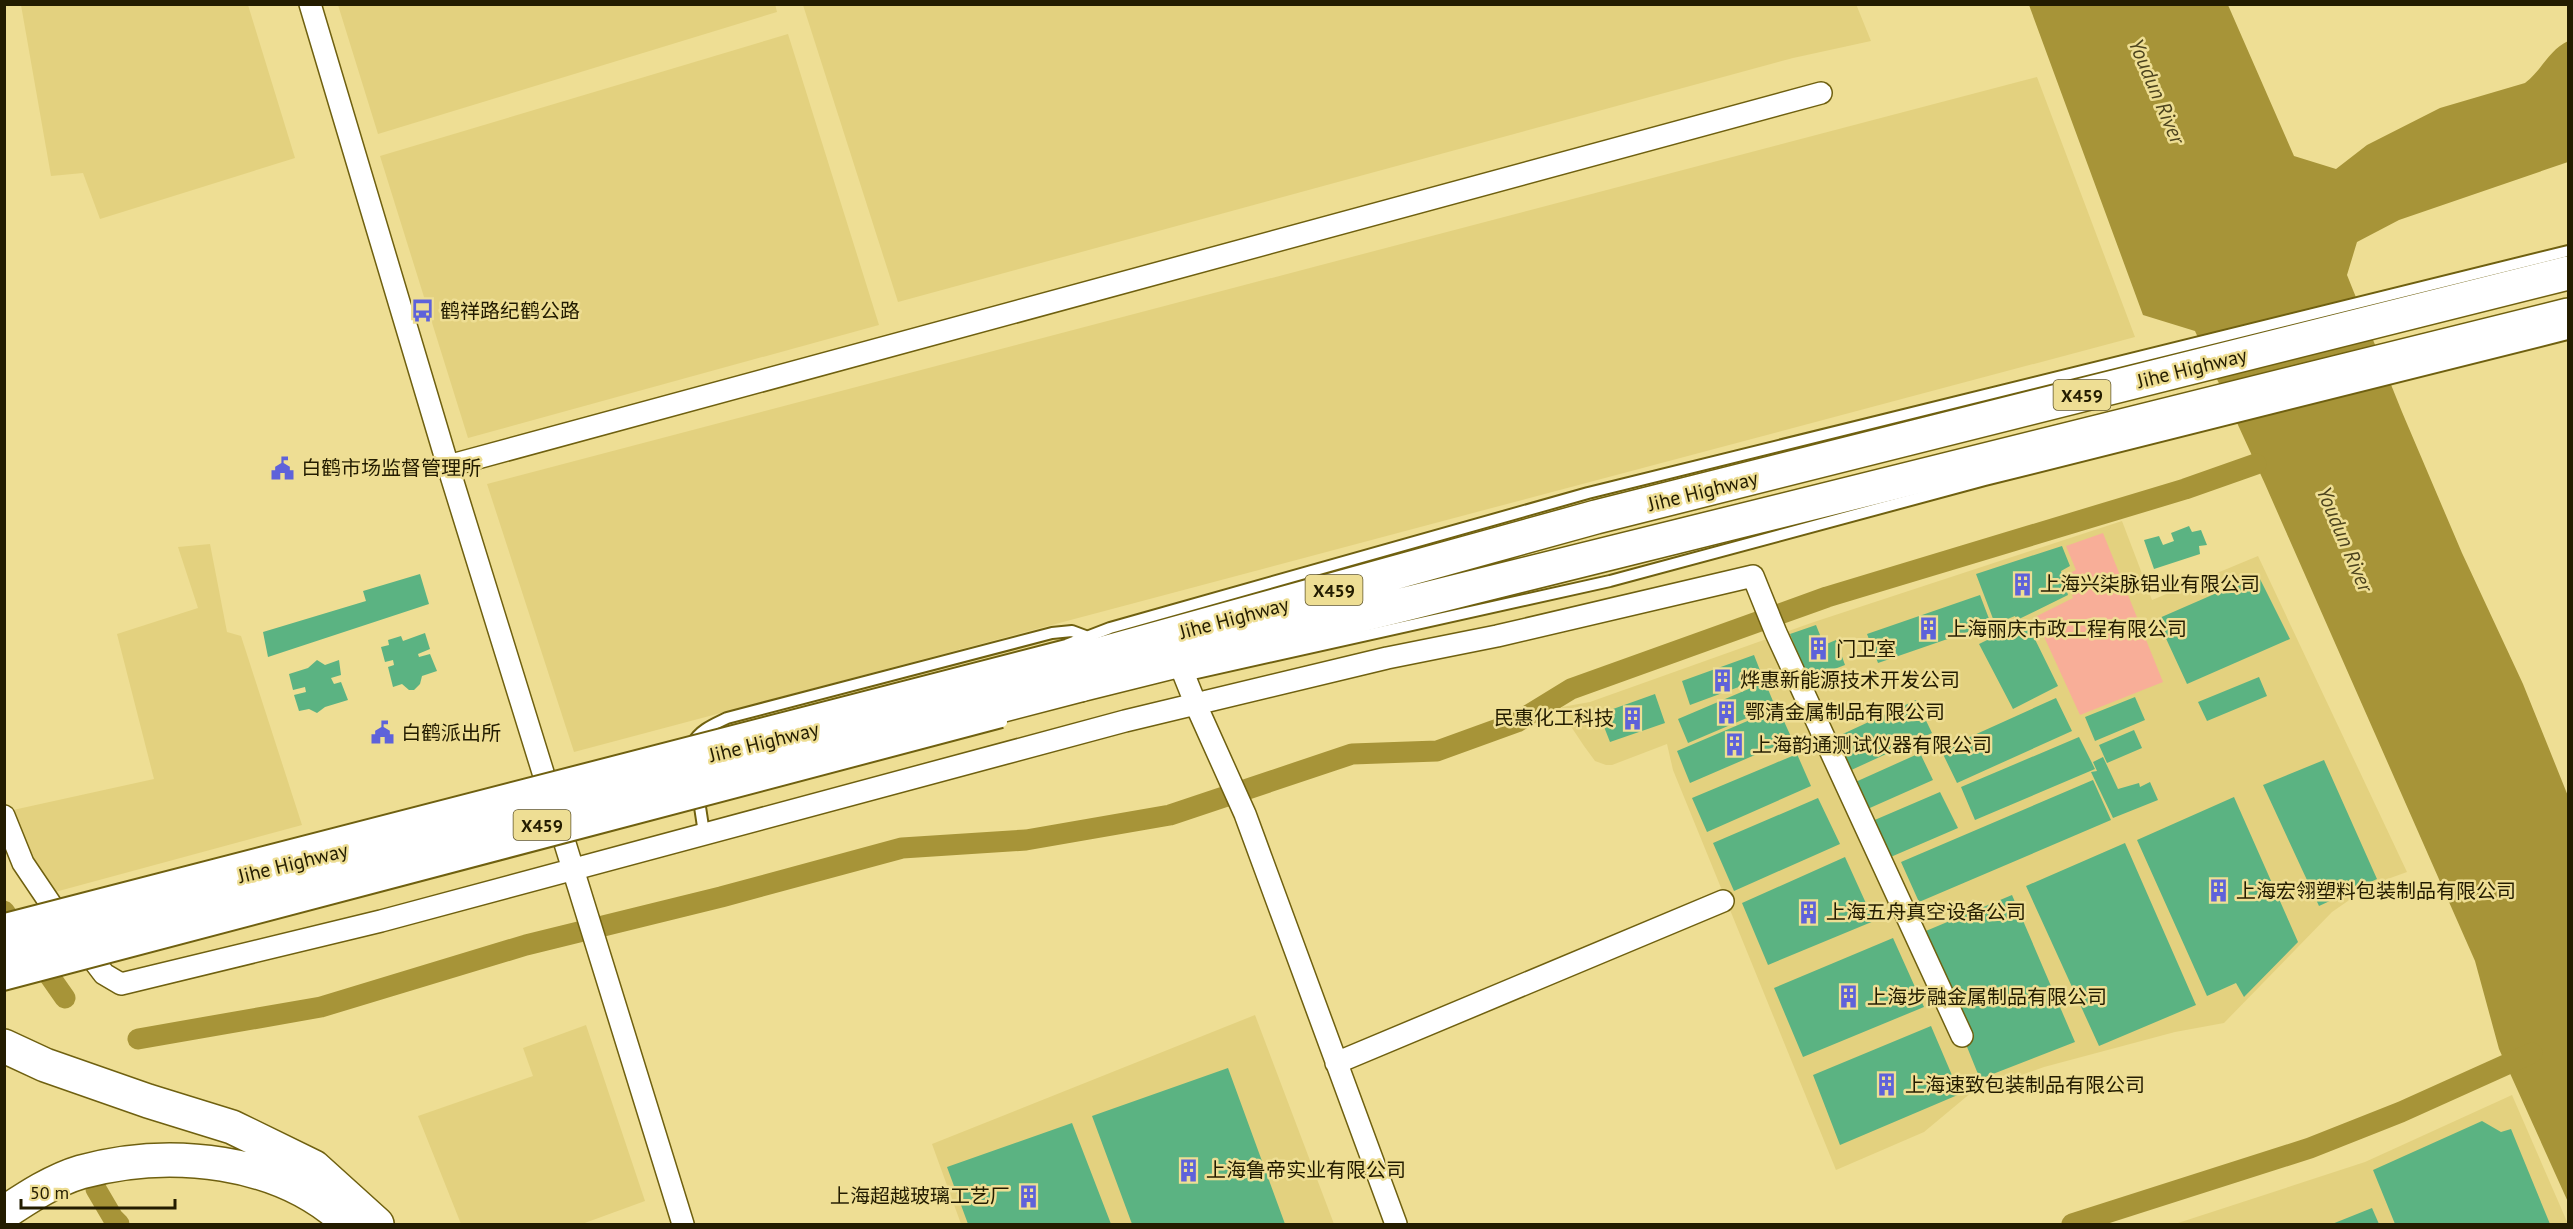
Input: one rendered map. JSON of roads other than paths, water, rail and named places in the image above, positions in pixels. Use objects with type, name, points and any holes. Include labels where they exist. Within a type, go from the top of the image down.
[{"type":"main road","name":"Jihe Highway","points":[[4,965],[1077,657],[1592,505],[2568,273]]},
{"type":"main road","name":"Jihe Highway","points":[[4,938],[1077,657],[1178,671],[1607,568],[2568,315]]},
{"type":"main road","points":[[4,1046],[45,1065],[232,1127],[314,1167],[377,1224]]},
{"type":"main road","points":[[4,1213],[30,1196],[80,1173],[134,1161],[188,1160],[242,1168],[289,1185],[334,1209],[349,1224]]},
{"type":"street","points":[[310,4],[448,466],[683,1224]]},
{"type":"street","points":[[448,466],[1821,93]]},
{"type":"street","points":[[4,816],[23,863],[52,906],[104,974],[120,984],[381,921],[1125,721],[1387,658],[1497,636],[1752,576],[1776,633],[1962,1036]]},
{"type":"street","points":[[1178,671],[1227,771],[1245,814],[1396,1224]]},
{"type":"street","points":[[1336,1063],[1723,901]]},
{"type":"lane","points":[[1592,505],[2568,251]]},
{"type":"lane","points":[[1607,568],[1985,480],[2568,334]]},
{"type":"lane","points":[[4,919],[1077,657],[1072,631],[1052,633],[727,717],[710,726],[696,737],[691,749],[704,833]]},
{"type":"lane","points":[[4,985],[1014,719]]},
{"type":"water","name":"Youdun River","points":[[2029,5],[2228,5],[2294,156],[2336,169],[2367,145],[2440,108],[2525,83],[2561,45],[2568,41],[2568,162],[2399,220],[2357,242],[2347,275],[2402,412],[2462,553],[2523,684],[2568,796],[2568,1202],[2499,1049],[2475,961],[2265,484],[2195,331],[2143,315]]},
{"type":"waterway","points":[[138,1039],[321,1007],[526,945],[721,897],[902,848],[1026,840],[1170,815],[1352,754],[1437,751],[1517,722],[1571,689],[1827,597],[2185,489],[2256,464]]},
{"type":"waterway","points":[[4,911],[65,998]]},
{"type":"waterway","points":[[2072,1224],[2310,1148],[2401,1112],[2532,1053]]},
{"type":"waterway","points":[[96,1189],[119,1224]]},
{"type":"place","name":"鹤祥路纪鹤公路","points":[[422,311]]},
{"type":"place","name":"白鹤市场监督管理所","points":[[283,468]]},
{"type":"place","name":"上海兴柒脉铝业有限公司","points":[[2022,584]]},
{"type":"place","name":"上海丽庆市政工程有限公司","points":[[1929,629]]},
{"type":"place","name":"门卫室","points":[[1818,649]]},
{"type":"place","name":"烨惠新能源技术开发公司","points":[[1722,680]]},
{"type":"place","name":"鄂清金属制品有限公司","points":[[1727,712]]},
{"type":"place","name":"民惠化工科技","points":[[1632,718]]},
{"type":"place","name":"白鹤派出所","points":[[383,733]]},
{"type":"place","name":"上海韵通测试仪器有限公司","points":[[1734,745]]},
{"type":"place","name":"上海宏翎塑料包装制品有限公司","points":[[2218,891]]},
{"type":"place","name":"上海五舟真空设备公司","points":[[1808,912]]},
{"type":"place","name":"上海步融金属制品有限公司","points":[[1849,997]]},
{"type":"place","name":"上海速致包装制品有限公司","points":[[1887,1085]]},
{"type":"place","name":"上海鲁帝实业有限公司","points":[[1188,1170]]},
{"type":"place","name":"上海超越玻璃工艺厂","points":[[1028,1196]]}]
